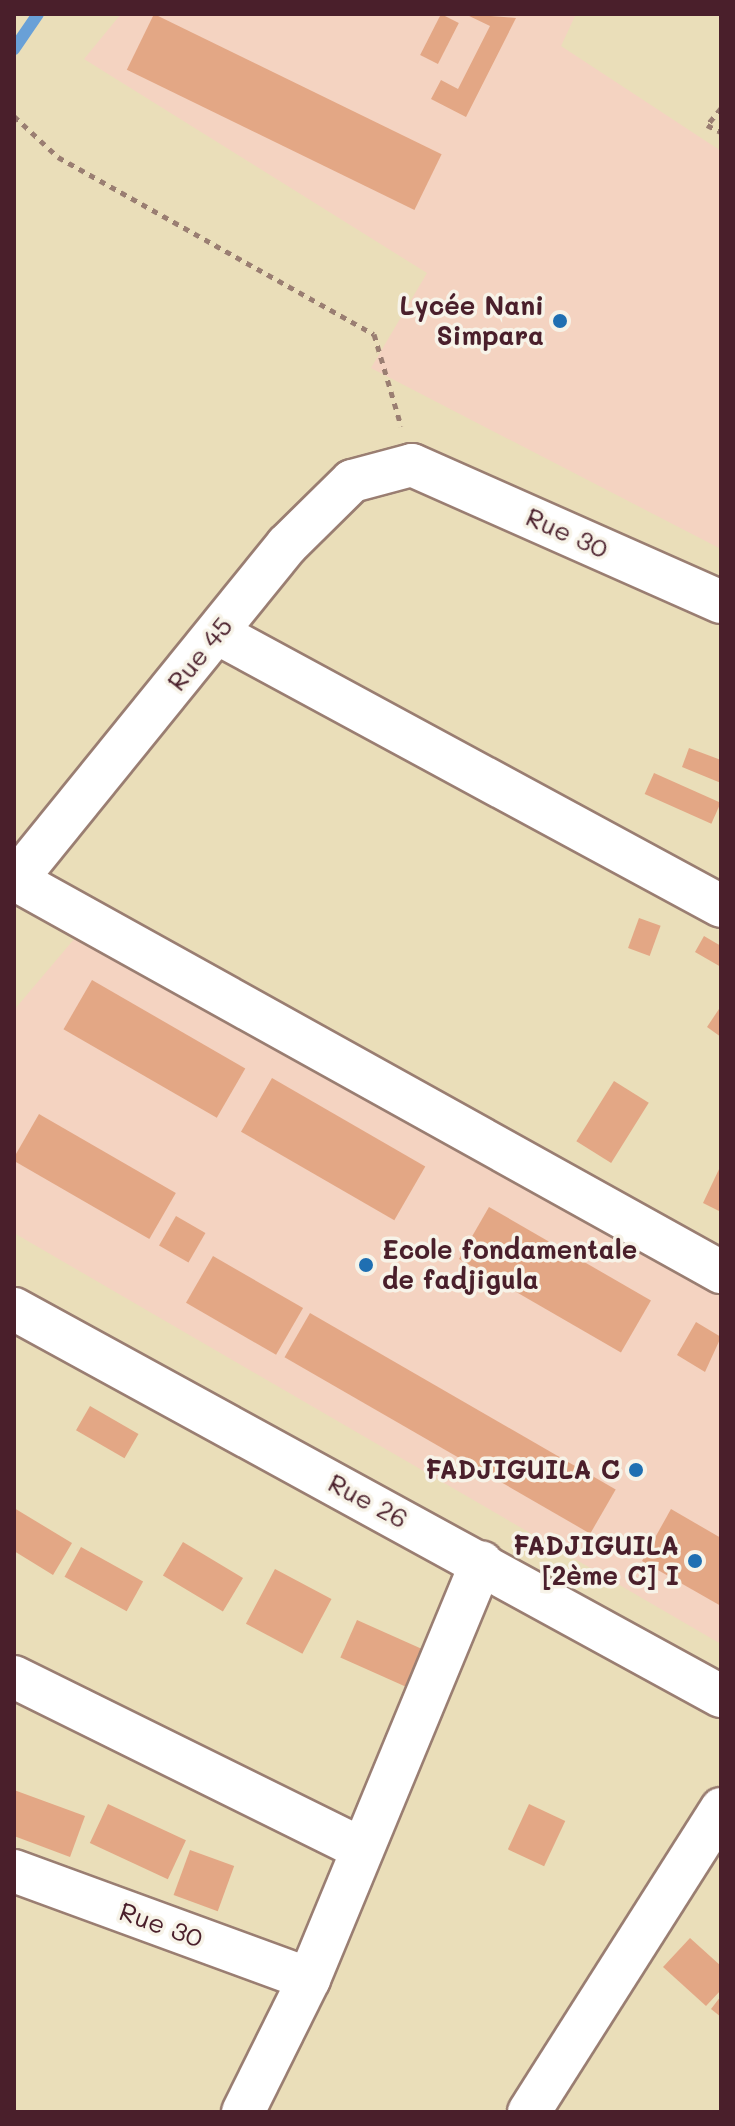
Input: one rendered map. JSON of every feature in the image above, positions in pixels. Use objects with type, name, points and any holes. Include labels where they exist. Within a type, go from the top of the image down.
[{"type":"street","name":"Rue 30","points":[[412,465],[721,602]]},
{"type":"street","name":"Rue 45","points":[[15,880],[287,545],[352,481],[412,465]]},
{"type":"street","points":[[217,633],[721,906]]},
{"type":"street","points":[[15,880],[721,1272]]},
{"type":"street","name":"Rue 26","points":[[14,1309],[482,1562],[721,1696]]},
{"type":"street","points":[[243,2112],[309,1979],[482,1562]]},
{"type":"street","points":[[14,1677],[362,1849]]},
{"type":"street","points":[[529,2112],[721,1809]]},
{"type":"street","name":"Rue 30","points":[[14,1871],[309,1979]]},
{"type":"path","points":[[721,108],[707,125],[721,132]]},
{"type":"path","points":[[14,116],[58,157],[374,334],[412,465]]},
{"type":"shaded area","name":"Lycée Nani Simpara","points":[[121,14],[576,14],[561,46],[721,151],[721,549],[371,368],[427,273],[84,59]]},
{"type":"shaded area","name":"Ecole fondamentale de fadjigula","points":[[75,938],[721,1297],[721,1644],[14,1233],[14,1010]]},
{"type":"building","points":[[154,14],[442,154],[414,210],[127,70]]},
{"type":"building","points":[[441,14],[459,23],[438,64],[420,55]]},
{"type":"building","points":[[465,14],[516,18],[466,117],[431,99],[441,80],[458,89],[490,26]]},
{"type":"building","points":[[689,748],[721,760],[721,783],[682,767]]},
{"type":"building","points":[[654,773],[721,803],[711,824],[645,794]]},
{"type":"building","points":[[639,918],[661,926],[650,956],[628,948]]},
{"type":"building","points":[[704,936],[721,946],[721,967],[695,952]]},
{"type":"building","points":[[92,980],[245,1068],[217,1118],[64,1029]]},
{"type":"building","points":[[721,1006],[721,1037],[707,1027]]},
{"type":"building","points":[[272,1078],[425,1166],[394,1220],[241,1132]]},
{"type":"building","points":[[614,1081],[649,1103],[611,1163],[576,1141]]},
{"type":"building","points":[[39,1114],[176,1193],[149,1239],[14,1161]]},
{"type":"building","points":[[721,1165],[721,1212],[703,1203]]},
{"type":"building","points":[[489,1207],[651,1300],[621,1352],[459,1259]]},
{"type":"building","points":[[176,1216],[205,1233],[188,1262],[159,1245]]},
{"type":"building","points":[[213,1256],[303,1308],[276,1355],[186,1303]]},
{"type":"building","points":[[310,1313],[616,1490],[590,1534],[284,1357]]},
{"type":"building","points":[[696,1322],[721,1337],[705,1372],[677,1355]]},
{"type":"building","points":[[90,1406],[138,1434],[124,1458],[76,1430]]},
{"type":"building","points":[[14,1508],[72,1543],[53,1575],[14,1551]]},
{"type":"building","points":[[671,1509],[721,1538],[721,1606],[642,1561]]},
{"type":"building","points":[[183,1542],[243,1578],[223,1611],[163,1575]]},
{"type":"building","points":[[81,1547],[143,1581],[127,1611],[65,1577]]},
{"type":"building","points":[[275,1569],[332,1599],[302,1654],[246,1624]]},
{"type":"building","points":[[357,1620],[424,1650],[407,1687],[340,1657]]},
{"type":"building","points":[[14,1790],[85,1816],[70,1857],[14,1836]]},
{"type":"building","points":[[108,1804],[186,1840],[168,1879],[90,1843]]},
{"type":"building","points":[[529,1804],[565,1821],[544,1866],[508,1849]]},
{"type":"building","points":[[190,1850],[234,1866],[218,1911],[174,1895]]},
{"type":"building","points":[[690,1938],[721,1966],[721,1990],[706,2006],[663,1967]]},
{"type":"building","points":[[721,1996],[721,2017],[711,2009]]},
{"type":"waterway","points":[[14,49],[38,14]]},
{"type":"place","name":"Lycée Nani Simpara","points":[[560,321]]},
{"type":"place","name":"Ecole fondamentale de fadjigula","points":[[366,1265]]},
{"type":"place","name":"FADJIGUILA C","points":[[636,1470]]},
{"type":"place","name":"FADJIGUILA [2ème C] I","points":[[695,1561]]}]
